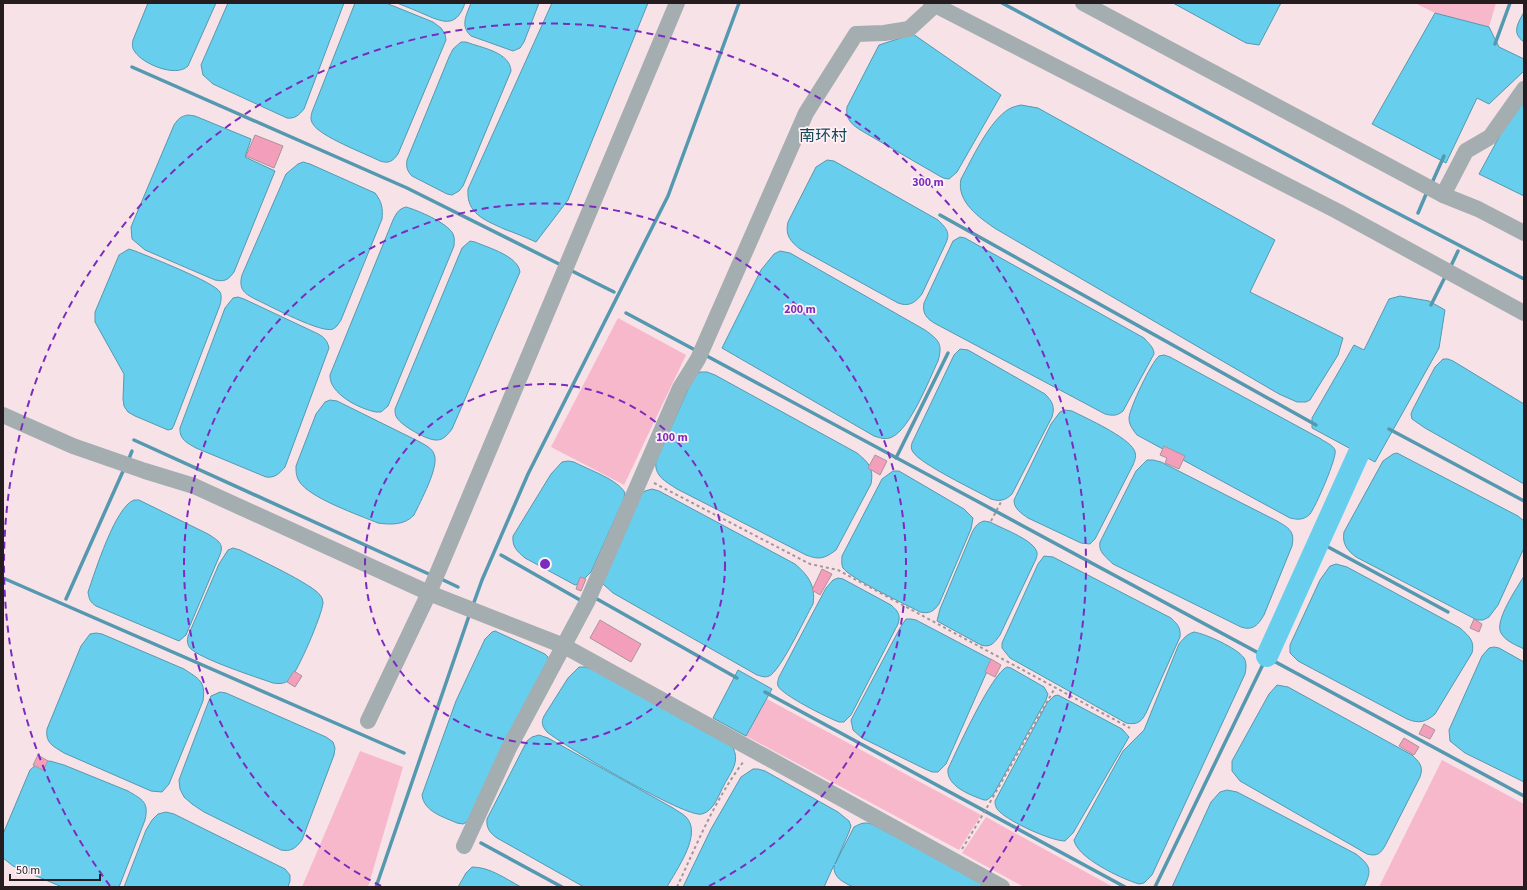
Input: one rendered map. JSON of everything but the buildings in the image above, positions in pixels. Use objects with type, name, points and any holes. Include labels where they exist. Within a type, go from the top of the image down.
[{"type":"lane","points":[[368,721],[429,593],[677,3]]},
{"type":"lane","points":[[1083,3],[1443,195],[1478,209],[1524,233]]},
{"type":"lane","points":[[464,846],[509,748],[587,602],[680,388],[698,359],[806,113],[856,34],[884,33],[908,29],[933,4],[1337,211],[1524,313]]},
{"type":"lane","points":[[1443,195],[1466,150],[1490,137],[1524,89]]},
{"type":"lane","points":[[3,415],[73,446],[194,486],[429,593],[564,646],[1002,887]]},
{"type":"path","points":[[651,481],[810,564],[838,570],[1130,728]]},
{"type":"path","points":[[991,521],[1001,502]]},
{"type":"path","points":[[961,851],[989,806],[1055,688]]},
{"type":"path","points":[[678,887],[713,811],[731,778],[747,758]]},
{"type":"shaded area","points":[[1415,3],[1496,3],[1489,27],[1435,13]]},
{"type":"shaded area","points":[[618,318],[686,355],[624,485],[551,447]]},
{"type":"shaded area","points":[[767,699],[981,815],[959,850],[746,736]]},
{"type":"shaded area","points":[[360,751],[403,767],[368,887],[302,887]]},
{"type":"shaded area","points":[[1442,760],[1524,804],[1524,887],[1379,887]]},
{"type":"shaded area","points":[[986,817],[1113,887],[1024,887],[962,853]]},
{"type":"water","points":[[148,3],[216,3],[188,66],[183,69],[176,71],[160,68],[145,61],[134,51],[132,46],[133,40]]},
{"type":"water","points":[[228,3],[344,3],[304,109],[297,116],[287,118],[213,84],[203,75],[201,65]]},
{"type":"water","points":[[355,3],[386,3],[433,22],[441,28],[445,34],[446,40],[398,154],[388,162],[380,161],[333,139],[317,129],[311,120],[312,112]]},
{"type":"water","points":[[397,3],[465,3],[458,16],[450,21],[445,21],[433,18]]},
{"type":"water","points":[[471,3],[539,3],[524,42],[520,48],[513,51],[471,36],[466,28],[465,21]]},
{"type":"water","points":[[552,3],[648,3],[568,200],[536,242],[497,226],[478,215],[470,205],[468,189]]},
{"type":"water","points":[[1173,3],[1281,3],[1259,45],[1246,43]]},
{"type":"water","points":[[1524,12],[1524,42],[1518,35],[1517,28]]},
{"type":"water","points":[[1435,13],[1489,27],[1499,47],[1524,59],[1524,71],[1489,104],[1477,98],[1446,163],[1372,124]]},
{"type":"water","points":[[913,34],[1001,95],[957,172],[949,179],[943,178],[862,131],[852,124],[847,115],[847,107],[879,45]]},
{"type":"water","points":[[461,42],[466,42],[501,55],[506,59],[511,71],[463,186],[459,191],[452,195],[447,194],[412,176],[408,171],[407,160],[449,57],[453,49]]},
{"type":"water","points":[[1524,95],[1524,196],[1479,174],[1516,106]]},
{"type":"water","points":[[1021,105],[1038,108],[1275,240],[1250,292],[1343,338],[1338,355],[1310,400],[1306,402],[1297,402],[1279,394],[996,229],[983,220],[971,208],[962,195],[960,187],[961,179],[982,141],[995,122],[1009,109]]},
{"type":"water","points":[[188,115],[195,116],[251,139],[245,157],[275,171],[234,272],[228,279],[221,281],[215,280],[145,250],[132,239],[131,227],[174,125],[180,118]]},
{"type":"water","points":[[827,160],[834,161],[938,220],[946,229],[948,234],[947,241],[922,294],[914,302],[905,305],[898,303],[800,249],[789,237],[787,231],[788,222],[816,167]]},
{"type":"water","points":[[303,162],[375,193],[381,202],[382,219],[341,320],[333,329],[308,324],[249,296],[242,288],[241,284],[242,275],[286,174],[298,164]]},
{"type":"water","points":[[406,207],[439,221],[453,234],[454,246],[388,406],[381,412],[376,412],[362,408],[347,400],[335,388],[331,382],[330,375],[393,220],[399,210]]},
{"type":"water","points":[[960,237],[965,238],[1144,338],[1152,347],[1154,354],[1123,411],[1115,415],[1105,414],[936,324],[928,318],[924,310],[924,303],[953,241]]},
{"type":"water","points":[[470,241],[509,257],[518,266],[520,272],[452,429],[442,439],[433,440],[422,436],[404,425],[396,417],[395,409],[462,248]]},
{"type":"water","points":[[129,249],[206,282],[220,292],[221,295],[220,305],[174,425],[172,429],[168,430],[128,412],[124,406],[123,399],[124,374],[95,322],[95,312],[119,255]]},
{"type":"water","points":[[780,251],[790,253],[925,330],[939,343],[940,350],[938,361],[918,403],[906,424],[892,437],[885,439],[874,436],[722,348],[761,270],[774,254]]},
{"type":"water","points":[[1400,296],[1429,301],[1445,310],[1439,348],[1375,462],[1312,428],[1312,418],[1354,345],[1364,350],[1389,299]]},
{"type":"water","points":[[238,297],[318,334],[325,339],[329,348],[285,467],[279,474],[272,477],[266,477],[196,448],[182,438],[180,432],[180,428],[225,308],[233,298]]},
{"type":"water","points":[[960,349],[968,350],[1045,394],[1053,405],[1052,417],[1012,494],[1003,500],[991,499],[949,477],[918,457],[913,452],[911,447],[954,355]]},
{"type":"water","points":[[1164,355],[1321,439],[1333,447],[1335,454],[1330,471],[1310,514],[1301,519],[1290,518],[1137,435],[1130,423],[1130,412],[1155,360],[1159,356]]},
{"type":"water","points":[[1443,359],[1453,361],[1524,404],[1524,484],[1425,428],[1412,419],[1411,414],[1413,409],[1435,367]]},
{"type":"water","points":[[700,372],[707,372],[715,375],[857,453],[870,466],[872,474],[871,484],[836,550],[821,558],[814,558],[806,555],[677,489],[661,478],[657,471],[656,461],[694,376]]},
{"type":"water","points":[[330,400],[337,401],[420,442],[432,450],[435,460],[432,475],[414,515],[406,521],[398,524],[378,523],[323,500],[304,487],[299,481],[296,466],[316,414],[325,402]]},
{"type":"water","points":[[1065,410],[1072,411],[1124,439],[1134,450],[1135,454],[1133,465],[1095,539],[1090,544],[1081,543],[1028,518],[1018,510],[1014,503],[1014,500],[1051,424],[1060,412]]},
{"type":"water","points":[[1397,453],[1518,516],[1524,521],[1524,548],[1498,605],[1489,617],[1483,620],[1477,620],[1356,557],[1346,546],[1344,532],[1383,461]]},
{"type":"water","points":[[1147,460],[1161,462],[1277,521],[1292,533],[1292,546],[1264,615],[1260,622],[1252,628],[1241,627],[1113,564],[1101,552],[1100,542],[1136,471]]},
{"type":"water","points":[[562,462],[574,462],[610,479],[622,488],[625,493],[624,499],[591,572],[580,583],[575,585],[525,558],[513,543],[513,536],[551,474]]},
{"type":"water","points":[[893,471],[899,471],[964,509],[973,518],[971,529],[939,604],[933,611],[926,613],[920,612],[867,585],[848,573],[842,565],[842,556],[882,479]]},
{"type":"water","points":[[652,489],[659,491],[795,564],[804,572],[810,581],[814,598],[813,604],[780,665],[769,676],[764,677],[757,675],[613,593],[603,584],[602,579],[639,495]]},
{"type":"water","points":[[134,500],[139,500],[208,534],[218,541],[221,546],[221,553],[186,635],[179,641],[96,606],[89,598],[88,592],[106,541],[120,515],[127,505]]},
{"type":"water","points":[[984,521],[990,522],[1022,538],[1033,546],[1037,553],[1036,559],[1000,635],[994,642],[987,646],[981,645],[937,621],[940,609],[972,532],[978,524]]},
{"type":"water","points":[[233,548],[240,550],[306,584],[315,590],[322,598],[322,609],[309,642],[294,674],[284,683],[273,683],[229,667],[205,657],[190,648],[188,645],[188,636],[219,564],[228,550]]},
{"type":"water","points":[[1044,556],[1053,557],[1171,618],[1178,626],[1180,637],[1146,713],[1138,722],[1133,724],[1126,723],[1010,658],[1002,648],[1002,643],[1038,564]]},
{"type":"water","points":[[1336,564],[1347,567],[1460,628],[1472,642],[1472,653],[1435,714],[1429,719],[1419,722],[1407,719],[1298,661],[1290,653],[1290,645],[1320,580],[1330,566]]},
{"type":"water","points":[[1524,576],[1524,649],[1505,638],[1501,633],[1500,628],[1503,613],[1507,604]]},
{"type":"water","points":[[838,578],[843,579],[891,605],[897,611],[899,616],[898,624],[851,715],[844,722],[833,720],[816,711],[788,695],[778,686],[779,677],[826,588],[833,580]]},
{"type":"water","points":[[906,619],[916,620],[992,660],[946,764],[938,772],[932,772],[925,769],[862,738],[853,730],[851,720]]},
{"type":"water","points":[[495,631],[545,654],[548,657],[549,662],[467,822],[463,824],[457,823],[435,813],[426,806],[422,795],[456,701],[485,639]]},
{"type":"water","points":[[1194,632],[1221,642],[1240,654],[1246,662],[1245,674],[1152,875],[1144,883],[1139,884],[1122,878],[1091,861],[1077,847],[1074,840],[1123,751],[1144,730],[1179,644],[1187,635]]},
{"type":"water","points":[[90,634],[102,634],[184,669],[197,678],[202,685],[204,694],[203,701],[169,784],[162,792],[151,791],[64,753],[53,746],[47,738],[47,729],[81,646]]},
{"type":"water","points":[[1489,648],[1499,648],[1524,662],[1524,782],[1465,753],[1450,741],[1449,730],[1482,656]]},
{"type":"water","points":[[579,667],[592,669],[732,746],[736,757],[734,766],[716,802],[710,809],[702,814],[674,805],[625,780],[547,732],[542,724],[544,716],[568,678]]},
{"type":"water","points":[[1007,667],[1044,687],[1048,694],[993,795],[987,800],[984,800],[960,789],[955,785],[948,775],[948,769],[984,697],[1001,672]]},
{"type":"water","points":[[738,670],[772,689],[746,736],[713,718]]},
{"type":"water","points":[[1277,685],[1288,687],[1412,755],[1420,764],[1420,777],[1386,844],[1379,854],[1367,854],[1240,781],[1232,771],[1232,761],[1269,694]]},
{"type":"water","points":[[220,692],[226,693],[326,737],[333,742],[335,748],[334,755],[302,840],[293,849],[281,850],[204,812],[184,797],[180,789],[179,780],[208,703],[211,696]]},
{"type":"water","points":[[1058,695],[1122,729],[1129,737],[1073,833],[1065,841],[1050,838],[1012,821],[999,811],[995,802],[1047,703],[1054,696]]},
{"type":"water","points":[[539,735],[548,738],[673,808],[686,817],[690,824],[690,842],[667,887],[584,887],[497,838],[490,832],[487,825],[487,819],[527,741],[532,737]]},
{"type":"water","points":[[50,761],[64,765],[128,791],[144,802],[146,809],[145,820],[119,887],[62,887],[13,866],[3,858],[3,834],[30,770],[39,762]]},
{"type":"water","points":[[753,769],[765,771],[838,812],[849,821],[851,826],[835,864],[854,827],[863,823],[870,823],[979,881],[983,887],[853,887],[839,879],[835,873],[834,865],[824,887],[683,887],[711,829],[741,777]]},
{"type":"water","points":[[1227,790],[1237,792],[1356,854],[1365,862],[1369,869],[1364,887],[1172,887],[1211,802],[1220,792]]},
{"type":"water","points":[[166,812],[174,814],[285,869],[290,875],[288,887],[124,887],[146,830],[158,814]]},
{"type":"water","points":[[472,867],[491,871],[521,887],[458,887],[466,873]]},
{"type":"waterway","points":[[473,605],[482,580],[528,474],[668,196],[739,3]]},
{"type":"waterway","points":[[1002,3],[1524,279]]},
{"type":"waterway","points":[[1495,44],[1510,3]]},
{"type":"waterway","points":[[132,67],[407,188],[563,266]]},
{"type":"waterway","points":[[1431,185],[1444,156]]},
{"type":"waterway","points":[[1418,213],[1427,192]]},
{"type":"waterway","points":[[940,215],[1316,425]]},
{"type":"waterway","points":[[1450,268],[1458,251]]},
{"type":"waterway","points":[[570,270],[614,292]]},
{"type":"waterway","points":[[1431,305],[1446,275]]},
{"type":"waterway","points":[[626,313],[697,351]]},
{"type":"waterway","points":[[896,458],[948,353]]},
{"type":"waterway","points":[[705,355],[1524,796]]},
{"type":"waterway","points":[[1389,429],[1524,501]]},
{"type":"waterway","points":[[134,440],[431,575]]},
{"type":"waterway","points":[[1267,656],[1362,446]]},
{"type":"waterway","points":[[128,461],[132,451]]},
{"type":"waterway","points":[[66,599],[124,469]]},
{"type":"waterway","points":[[1319,542],[1448,612]]},
{"type":"waterway","points":[[501,555],[580,600],[584,599]]},
{"type":"waterway","points":[[3,578],[404,753]]},
{"type":"waterway","points":[[439,578],[458,587]]},
{"type":"waterway","points":[[592,599],[597,599],[737,678]]},
{"type":"waterway","points":[[376,887],[470,613]]},
{"type":"waterway","points":[[1155,887],[1267,656]]},
{"type":"waterway","points":[[765,692],[1125,887]]},
{"type":"waterway","points":[[481,843],[562,887]]},
{"type":"district","name":"南环村","points":[[823,135]]}]
